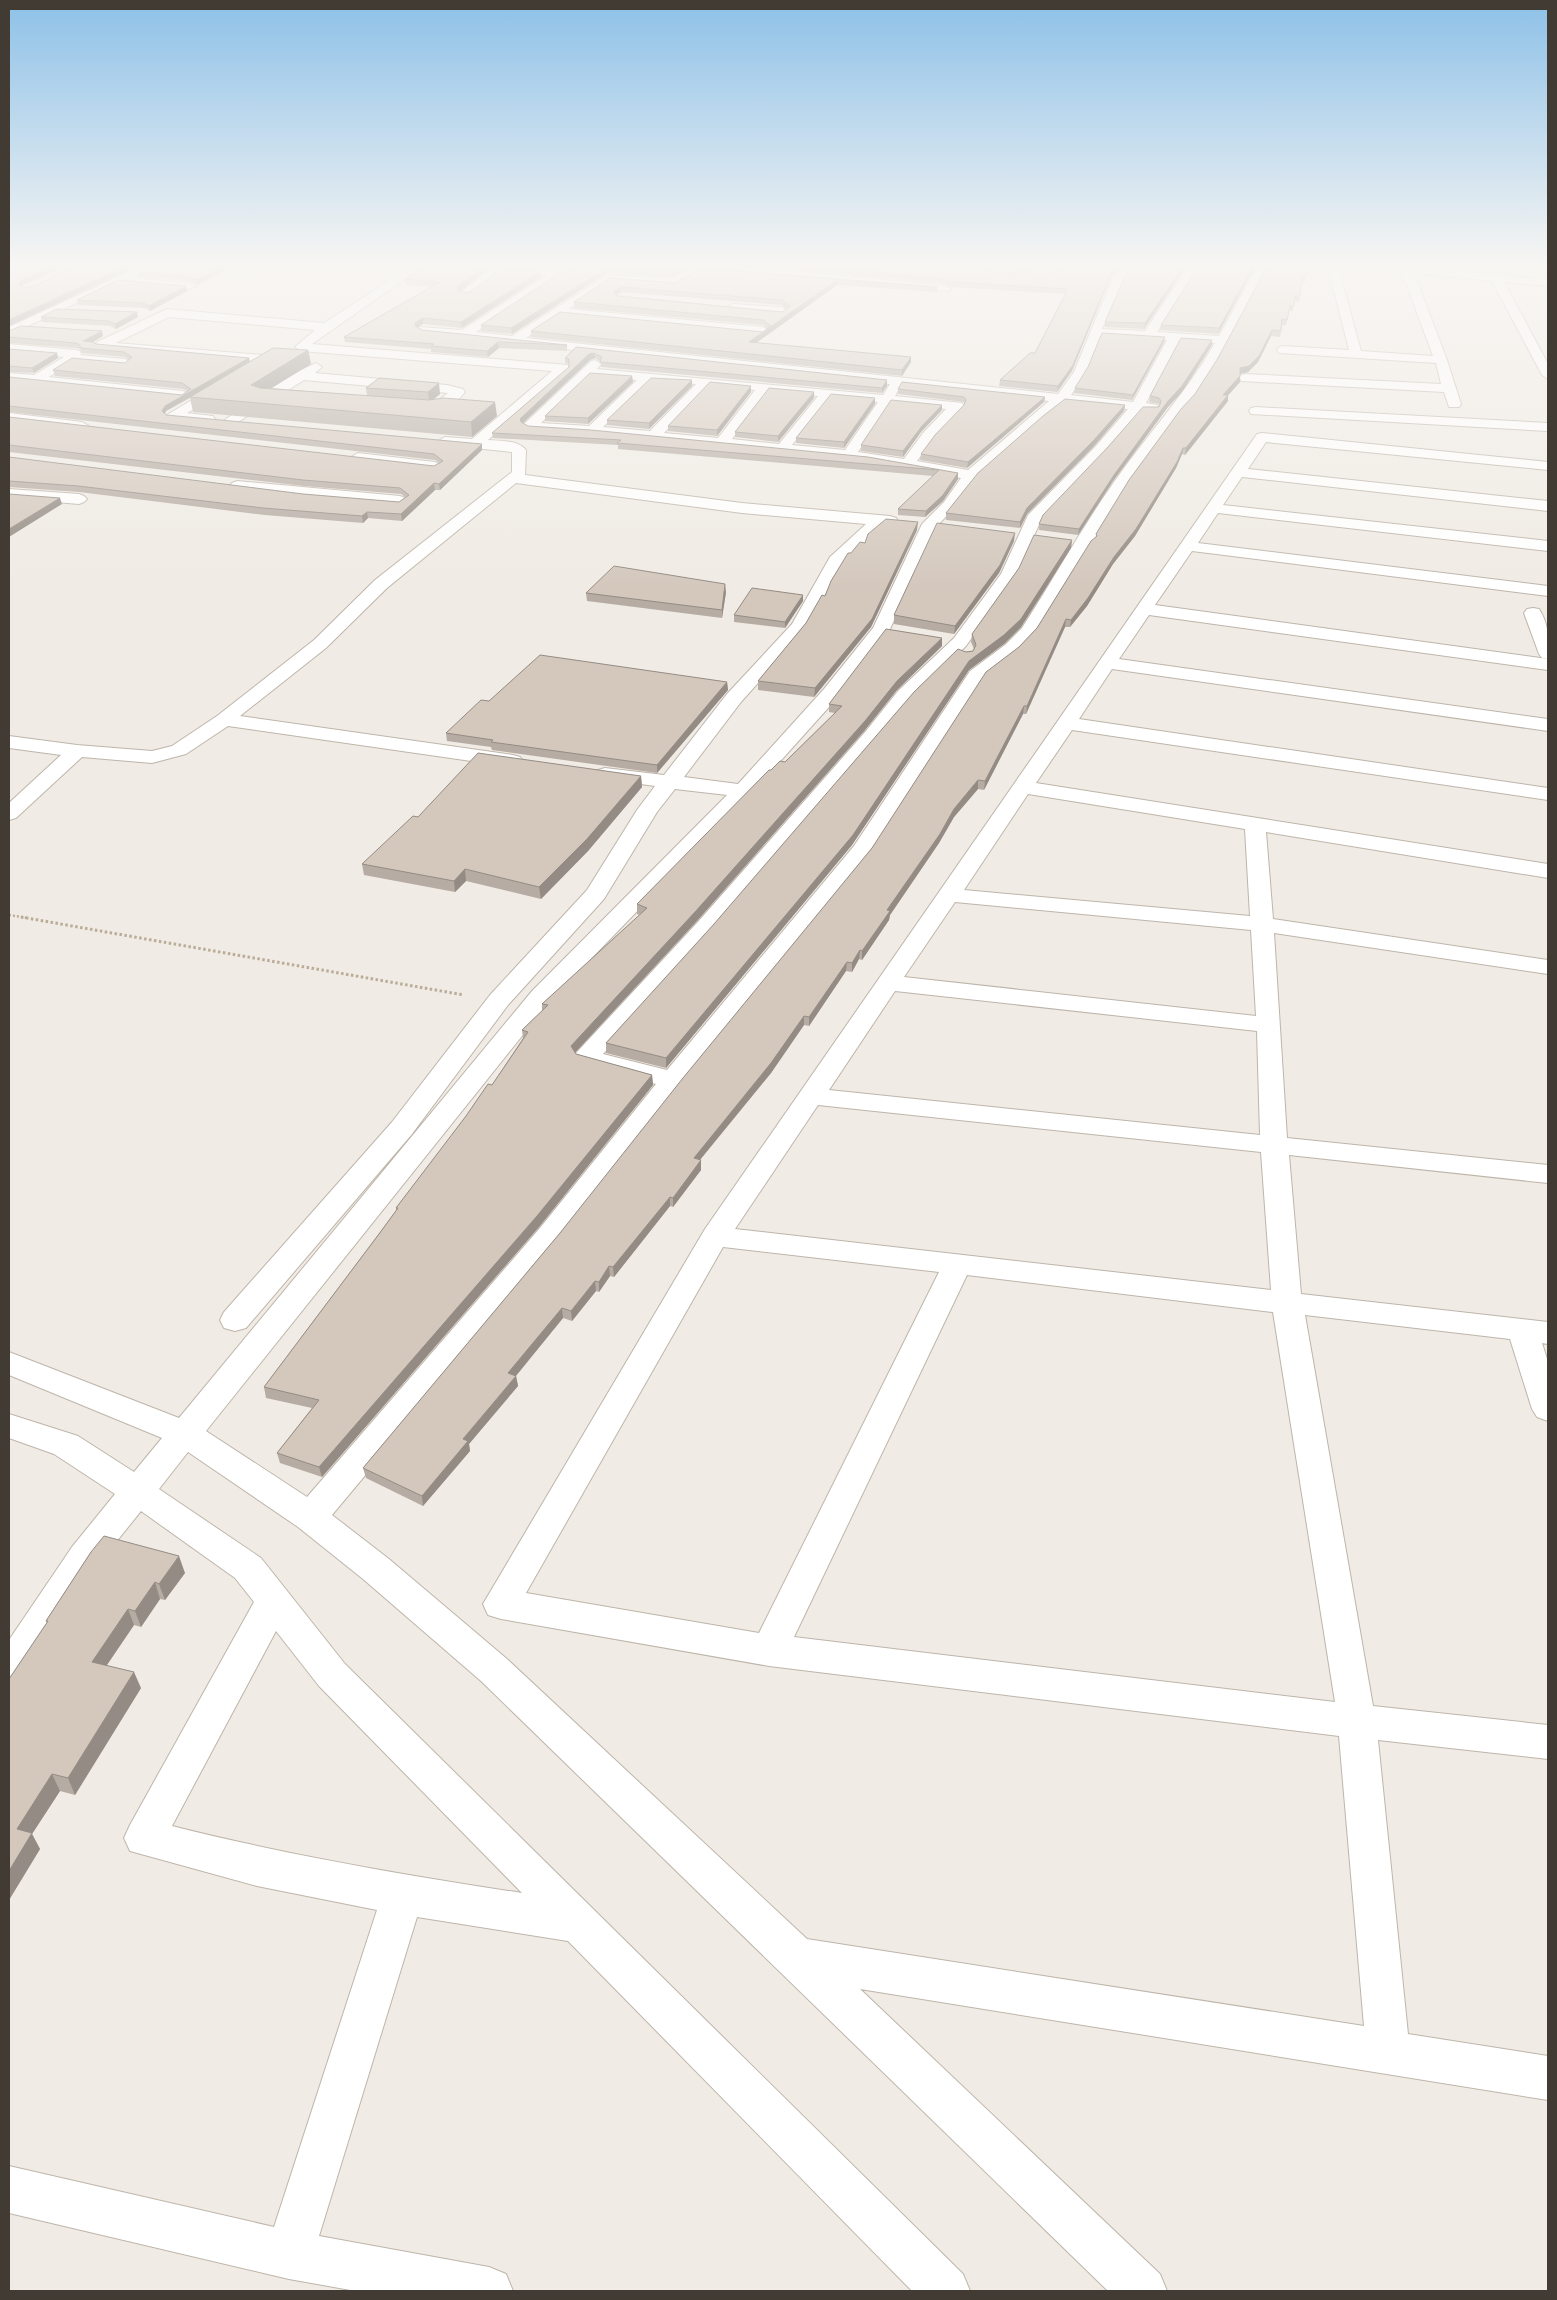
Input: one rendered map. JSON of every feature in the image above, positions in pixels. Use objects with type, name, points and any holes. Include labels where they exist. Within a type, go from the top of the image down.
[{"type":"street","points":[[36,379],[44,374]]},
{"type":"street","points":[[244,374],[172,416],[250,423]]},
{"type":"street","points":[[230,421],[303,374]]},
{"type":"street","points":[[476,443],[556,374]]},
{"type":"street","points":[[507,446],[584,374]]},
{"type":"street","points":[[630,374],[957,406],[928,436],[908,463]]},
{"type":"street","points":[[667,378],[670,374]]},
{"type":"street","points":[[836,374],[1063,397],[1174,411]]},
{"type":"street","points":[[9,1671],[84,1556],[541,996],[743,791],[831,693],[881,629],[916,523],[948,505],[971,474],[1036,417],[1063,397],[1078,374]]},
{"type":"street","points":[[672,1080],[586,1057],[705,928],[873,735],[905,695],[960,642],[1009,575],[1034,518],[1100,450],[1138,406],[1155,374]]},
{"type":"street","points":[[310,1517],[550,1235],[672,1080],[862,850],[977,675],[1011,649],[1029,631],[1076,541],[1174,411],[1188,396],[1202,374]]},
{"type":"street","points":[[1445,374],[1460,422]]},
{"type":"street","points":[[300,376],[447,388],[458,392],[436,409],[402,407]]},
{"type":"street","points":[[9,377],[183,395]]},
{"type":"street","points":[[592,430],[647,377]]},
{"type":"street","points":[[1246,378],[1449,388]]},
{"type":"street","points":[[653,436],[706,381]]},
{"type":"street","points":[[849,455],[899,381]]},
{"type":"street","points":[[722,443],[764,387]]},
{"type":"street","points":[[782,449],[827,393]]},
{"type":"street","points":[[268,397],[288,398]]},
{"type":"street","points":[[1256,411],[1548,427]]},
{"type":"street","points":[[9,417],[98,428]]},
{"type":"street","points":[[528,426],[592,430],[849,455],[971,474]]},
{"type":"street","points":[[1548,466],[1262,436],[715,1236],[501,1604],[769,1650],[1357,1721],[1548,1742]]},
{"type":"street","points":[[9,742],[77,752],[152,757],[179,750],[224,720],[320,644],[381,584],[519,473],[519,450],[507,446],[436,440]]},
{"type":"street","points":[[345,456],[435,466]]},
{"type":"street","points":[[1237,472],[1548,506]]},
{"type":"street","points":[[511,478],[742,508],[950,526]]},
{"type":"street","points":[[225,484],[400,501]]},
{"type":"street","points":[[9,493],[78,499]]},
{"type":"street","points":[[1213,508],[1548,546]]},
{"type":"street","points":[[235,1320],[402,1128],[499,1000],[596,894],[648,810],[734,698],[799,626],[836,560],[879,520]]},
{"type":"street","points":[[1008,533],[1047,538]]},
{"type":"street","points":[[1186,546],[1548,591]]},
{"type":"street","points":[[1522,588],[1541,614],[1548,654]]},
{"type":"street","points":[[1144,608],[1548,665]]},
{"type":"street","points":[[881,629],[901,632]]},
{"type":"street","points":[[940,638],[960,642]]},
{"type":"street","points":[[960,642],[977,675]]},
{"type":"street","points":[[1106,663],[1548,725]]},
{"type":"street","points":[[224,720],[530,764]]},
{"type":"street","points":[[1066,723],[1548,794]]},
{"type":"street","points":[[9,814],[77,752]]},
{"type":"street","points":[[589,772],[668,784],[743,791]]},
{"type":"street","points":[[1022,787],[1548,871]]},
{"type":"street","points":[[1254,824],[1269,1025],[1274,1145],[1287,1302],[1357,1721],[1388,2051]]},
{"type":"street","points":[[948,895],[1262,924],[1548,967]]},
{"type":"street","points":[[888,983],[1269,1025]]},
{"type":"street","points":[[811,1096],[1548,1174]]},
{"type":"street","points":[[715,1236],[1535,1332],[1548,1409]]},
{"type":"street","points":[[769,1650],[958,1264]]},
{"type":"street","points":[[9,1363],[184,1433],[310,1517],[376,1569],[494,1670],[798,1958],[1144,2291]]},
{"type":"street","points":[[9,1426],[66,1446],[137,1491],[248,1568],[332,1675],[946,2291]]},
{"type":"street","points":[[274,1600],[144,1838],[257,1866],[402,1895],[578,1922]]},
{"type":"street","points":[[289,2256],[402,1895]]},
{"type":"street","points":[[798,1958],[1548,2078]]},
{"type":"street","points":[[9,2190],[289,2256],[489,2291]]},
{"type":"path","points":[[9,915],[473,997]]},
{"type":"building","points":[[96,374],[220,374],[165,406],[162,411],[166,415],[482,444],[439,484],[434,483],[401,514],[367,512],[362,516],[263,508],[78,486],[9,481],[9,457],[303,494],[399,502],[409,495],[400,488],[303,480],[9,445],[9,417],[434,466],[443,461],[434,454],[9,406],[9,377],[182,395],[191,389],[182,383]]},
{"type":"building","points":[[228,374],[268,374],[251,385],[260,388],[429,400],[444,398],[495,402],[471,422],[190,397]]},
{"type":"building","points":[[560,374],[567,374],[520,419],[521,422],[528,426],[591,430],[868,457],[958,473],[943,495],[926,511],[898,509],[939,470],[617,443],[621,440],[492,433]]},
{"type":"building","points":[[589,374],[632,376],[588,418],[545,416]]},
{"type":"building","points":[[734,374],[834,374],[887,380],[882,388]]},
{"type":"building","points":[[1006,374],[1066,374],[1058,386],[1000,380]]},
{"type":"building","points":[[1083,374],[1144,374],[1133,395],[1075,388]]},
{"type":"building","points":[[1162,374],[1190,374],[1114,475],[1079,529],[1039,524],[1043,515],[1143,407],[1159,407],[1161,401],[1159,398],[1150,396]]},
{"type":"building","points":[[1208,374],[1240,374],[1223,395],[1228,395],[1186,448],[1183,448],[1177,462],[1136,529],[1114,557],[1088,598],[1071,620],[1066,619],[1027,706],[1024,706],[985,781],[978,780],[954,809],[940,834],[887,910],[890,911],[862,951],[860,950],[852,963],[847,962],[809,1017],[804,1016],[771,1063],[694,1158],[701,1160],[673,1198],[670,1197],[613,1267],[609,1266],[599,1282],[595,1281],[571,1311],[562,1308],[508,1373],[516,1376],[463,1439],[468,1441],[422,1496],[363,1468],[560,1233],[683,1078],[872,848],[986,672],[1019,647],[1037,628],[1091,541],[1097,536],[1096,534],[1129,480],[1181,409],[1195,394]]},
{"type":"building","points":[[379,378],[439,383],[428,392],[366,388]]},
{"type":"building","points":[[651,378],[692,380],[649,423],[607,420]]},
{"type":"building","points":[[710,382],[751,386],[717,430],[668,426]]},
{"type":"building","points":[[902,382],[1045,397],[968,462],[921,454],[935,435],[964,405],[966,400],[964,397],[898,389]]},
{"type":"building","points":[[769,388],[814,392],[778,436],[735,432]]},
{"type":"building","points":[[831,394],[875,398],[844,442],[796,438]]},
{"type":"building","points":[[1065,399],[1125,405],[1094,440],[1027,508],[1020,522],[946,513],[978,473]]},
{"type":"building","points":[[891,400],[942,405],[922,426],[903,451],[861,445]]},
{"type":"building","points":[[9,494],[60,498],[9,529]]},
{"type":"building","points":[[886,519],[918,522],[872,619],[815,688],[758,681],[806,623],[822,595],[825,596],[831,581],[848,553],[851,553],[860,542],[865,543],[868,534]]},
{"type":"building","points":[[937,523],[1015,533],[1000,565],[955,626],[894,615]]},
{"type":"building","points":[[1034,535],[1072,540],[1021,619],[1004,635],[969,661],[853,835],[666,1058],[606,1043],[714,924],[914,692],[958,649],[966,652],[973,651],[976,645],[972,634],[1019,568]]},
{"type":"building","points":[[614,566],[725,584],[722,610],[586,593]]},
{"type":"building","points":[[752,588],[803,595],[785,622],[734,615]]},
{"type":"building","points":[[886,629],[942,638],[897,681],[865,721],[695,912],[571,1046],[576,1054],[652,1075],[537,1216],[319,1467],[277,1453],[319,1400],[264,1387],[379,1234],[398,1208],[396,1208],[488,1084],[492,1085],[528,1032],[522,1030],[548,1005],[542,1004],[647,908],[637,904],[769,770],[780,761],[785,762],[842,706],[829,704]]},
{"type":"building","points":[[540,655],[727,682],[657,765],[491,742],[493,740],[446,733],[481,700],[489,701]]},
{"type":"building","points":[[478,753],[641,776],[587,839],[539,887],[465,869],[454,881],[362,864],[413,816],[418,817]]},
{"type":"building","points":[[104,1536],[179,1556],[159,1584],[155,1582],[135,1611],[128,1609],[92,1662],[134,1672],[68,1778],[52,1774],[17,1829],[32,1833],[9,1871],[9,1679],[91,1552]]}]
